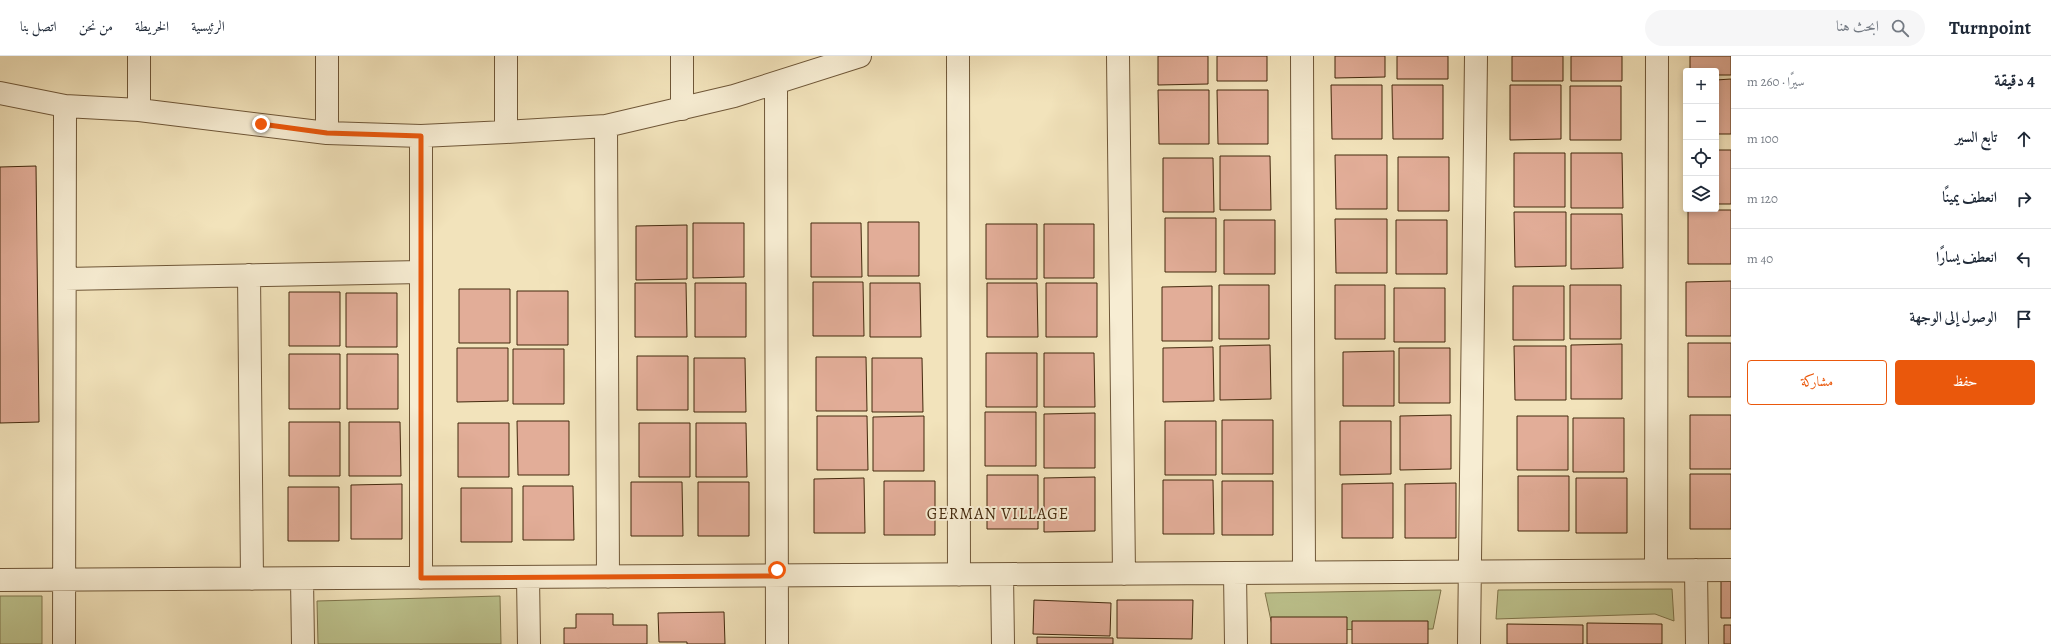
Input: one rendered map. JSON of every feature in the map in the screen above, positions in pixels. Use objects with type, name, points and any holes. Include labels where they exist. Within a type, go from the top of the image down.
[{"type":"street","points":[[139,56],[139,110]]},
{"type":"street","points":[[327,56],[327,133]]},
{"type":"street","points":[[506,56],[506,132]]},
{"type":"street","points":[[682,56],[682,109]]},
{"type":"street","points":[[0,93],[65,106],[139,110],[327,133],[421,136],[606,126],[682,109],[776,84],[860,56]]},
{"type":"street","points":[[958,56],[959,574]]},
{"type":"street","points":[[1118,56],[1124,574]]},
{"type":"street","points":[[1302,56],[1304,572]]},
{"type":"street","points":[[1469,644],[1476,56]]},
{"type":"street","points":[[1656,570],[1657,56]]},
{"type":"street","points":[[776,84],[777,644]]},
{"type":"street","points":[[64,644],[65,106]]},
{"type":"street","points":[[606,126],[608,577]]},
{"type":"street","points":[[421,136],[421,578]]},
{"type":"street","points":[[64,279],[421,272]]},
{"type":"street","points":[[249,275],[252,579]]},
{"type":"street","points":[[1696,570],[1697,644]]},
{"type":"street","points":[[0,580],[1731,570]]},
{"type":"street","points":[[1235,573],[1236,644]]},
{"type":"street","points":[[1002,574],[1003,644]]},
{"type":"street","points":[[528,577],[529,644]]},
{"type":"street","points":[[302,579],[303,644]]},
{"type":"green space","points":[[1672,589],[1674,621],[1655,614],[1496,619],[1498,590]]},
{"type":"green space","points":[[1441,590],[1433,629],[1273,630],[1265,593]]},
{"type":"green space","points":[[0,596],[42,596],[42,644],[0,644]]},
{"type":"green space","points":[[500,596],[501,644],[318,644],[317,601]]},
{"type":"building","points":[[1158,56],[1208,56],[1208,84],[1158,85]]},
{"type":"building","points":[[1217,56],[1267,56],[1267,81],[1217,81]]},
{"type":"building","points":[[1335,56],[1385,56],[1385,77],[1335,78]]},
{"type":"building","points":[[1397,56],[1448,56],[1448,79],[1397,79]]},
{"type":"building","points":[[1512,56],[1563,56],[1563,81],[1512,81]]},
{"type":"building","points":[[1571,56],[1622,56],[1622,81],[1571,81]]},
{"type":"building","points":[[1690,56],[1731,56],[1731,75],[1719,75],[1719,68],[1690,68]]},
{"type":"building","points":[[1731,79],[1731,134],[1719,134],[1719,80]]},
{"type":"building","points":[[1331,85],[1382,85],[1382,139],[1332,139]]},
{"type":"building","points":[[1392,85],[1443,85],[1443,139],[1393,139]]},
{"type":"building","points":[[1510,85],[1561,85],[1561,139],[1510,140]]},
{"type":"building","points":[[1570,86],[1621,86],[1621,140],[1570,140]]},
{"type":"building","points":[[1158,90],[1209,90],[1209,144],[1159,144]]},
{"type":"building","points":[[1217,90],[1268,90],[1268,144],[1218,144]]},
{"type":"building","points":[[1719,150],[1731,150],[1731,204],[1719,204]]},
{"type":"building","points":[[1514,153],[1565,153],[1565,207],[1514,207]]},
{"type":"building","points":[[1571,153],[1622,153],[1623,208],[1571,208]]},
{"type":"building","points":[[1335,155],[1387,155],[1387,209],[1336,209]]},
{"type":"building","points":[[1220,156],[1270,156],[1271,210],[1220,210]]},
{"type":"building","points":[[1398,157],[1449,157],[1449,211],[1398,211]]},
{"type":"building","points":[[1163,158],[1213,158],[1214,212],[1163,212]]},
{"type":"building","points":[[36,166],[39,422],[0,423],[0,167]]},
{"type":"building","points":[[1719,210],[1731,210],[1731,264],[1688,264],[1688,212],[1719,212]]},
{"type":"building","points":[[1514,212],[1566,212],[1566,266],[1515,267]]},
{"type":"building","points":[[1571,214],[1622,214],[1623,268],[1571,269]]},
{"type":"building","points":[[1165,218],[1216,218],[1216,272],[1165,272]]},
{"type":"building","points":[[1335,219],[1387,219],[1387,273],[1336,273]]},
{"type":"building","points":[[1224,220],[1275,220],[1275,274],[1224,274]]},
{"type":"building","points":[[1396,220],[1447,220],[1447,274],[1396,274]]},
{"type":"building","points":[[868,222],[919,222],[919,276],[868,276]]},
{"type":"building","points":[[693,223],[744,223],[744,277],[693,278]]},
{"type":"building","points":[[811,223],[861,223],[862,277],[811,277]]},
{"type":"building","points":[[986,224],[1037,224],[1037,279],[986,279]]},
{"type":"building","points":[[1044,224],[1094,224],[1094,278],[1044,278]]},
{"type":"building","points":[[687,225],[687,279],[636,280],[636,226]]},
{"type":"building","points":[[1731,281],[1731,336],[1686,336],[1686,282]]},
{"type":"building","points":[[813,282],[863,282],[864,336],[813,336]]},
{"type":"building","points":[[635,283],[686,283],[687,337],[635,337]]},
{"type":"building","points":[[695,283],[746,283],[746,337],[695,337]]},
{"type":"building","points":[[870,283],[920,283],[921,337],[870,337]]},
{"type":"building","points":[[987,283],[1037,283],[1038,337],[987,337]]},
{"type":"building","points":[[1046,283],[1097,283],[1097,337],[1046,337]]},
{"type":"building","points":[[1219,285],[1269,285],[1269,339],[1219,339]]},
{"type":"building","points":[[1335,285],[1385,285],[1385,339],[1335,339]]},
{"type":"building","points":[[1570,285],[1621,285],[1621,339],[1570,339]]},
{"type":"building","points":[[1212,286],[1212,341],[1162,341],[1162,287]]},
{"type":"building","points":[[1513,286],[1564,286],[1564,340],[1513,340]]},
{"type":"building","points":[[1394,288],[1445,288],[1445,342],[1394,342]]},
{"type":"building","points":[[459,289],[510,289],[510,343],[459,343]]},
{"type":"building","points":[[517,291],[568,291],[568,345],[517,345]]},
{"type":"building","points":[[289,292],[340,292],[340,346],[289,346]]},
{"type":"building","points":[[346,293],[397,293],[397,347],[346,347]]},
{"type":"building","points":[[1688,343],[1731,343],[1731,397],[1688,397]]},
{"type":"building","points":[[1622,344],[1622,399],[1571,399],[1571,345]]},
{"type":"building","points":[[1270,345],[1271,399],[1220,400],[1220,346]]},
{"type":"building","points":[[1514,346],[1566,346],[1566,400],[1515,400]]},
{"type":"building","points":[[1213,347],[1214,401],[1163,402],[1163,348]]},
{"type":"building","points":[[457,348],[508,348],[508,401],[457,402]]},
{"type":"building","points":[[1399,348],[1450,348],[1450,403],[1399,403]]},
{"type":"building","points":[[513,349],[564,349],[564,404],[513,404]]},
{"type":"building","points":[[1394,351],[1394,406],[1343,406],[1343,352]]},
{"type":"building","points":[[986,353],[1037,353],[1037,407],[986,407]]},
{"type":"building","points":[[1044,353],[1094,353],[1095,407],[1044,407]]},
{"type":"building","points":[[289,354],[340,354],[340,409],[289,409]]},
{"type":"building","points":[[347,354],[398,354],[398,409],[347,409]]},
{"type":"building","points":[[637,356],[688,356],[688,410],[637,410]]},
{"type":"building","points":[[816,357],[866,357],[867,411],[816,411]]},
{"type":"building","points":[[694,358],[745,358],[746,412],[694,412]]},
{"type":"building","points":[[872,358],[922,358],[923,412],[872,412]]},
{"type":"building","points":[[985,412],[1036,412],[1036,466],[985,466]]},
{"type":"building","points":[[1095,413],[1095,468],[1044,468],[1044,414]]},
{"type":"building","points":[[1451,415],[1451,469],[1400,470],[1400,416]]},
{"type":"building","points":[[1690,415],[1731,415],[1731,469],[1690,469]]},
{"type":"building","points":[[817,416],[867,416],[868,470],[817,470]]},
{"type":"building","points":[[924,416],[924,471],[873,471],[873,417]]},
{"type":"building","points":[[1517,416],[1568,416],[1568,470],[1517,470]]},
{"type":"building","points":[[1573,418],[1624,418],[1624,472],[1573,472]]},
{"type":"building","points":[[1222,420],[1273,420],[1273,474],[1222,474]]},
{"type":"building","points":[[517,421],[569,421],[569,475],[518,475]]},
{"type":"building","points":[[1165,421],[1216,421],[1216,475],[1165,475]]},
{"type":"building","points":[[1340,421],[1391,421],[1391,474],[1340,475]]},
{"type":"building","points":[[289,422],[340,422],[340,476],[289,476]]},
{"type":"building","points":[[349,422],[400,422],[401,476],[349,476]]},
{"type":"building","points":[[458,423],[509,423],[509,477],[458,477]]},
{"type":"building","points":[[639,423],[690,423],[690,477],[639,477]]},
{"type":"building","points":[[696,423],[746,423],[747,477],[696,477]]},
{"type":"building","points":[[1690,474],[1731,474],[1731,529],[1690,529]]},
{"type":"building","points":[[987,475],[1038,475],[1038,529],[987,529]]},
{"type":"building","points":[[1518,476],[1569,476],[1569,531],[1518,531]]},
{"type":"building","points":[[1095,477],[1095,531],[1044,532],[1044,478]]},
{"type":"building","points":[[864,478],[865,533],[814,533],[814,479]]},
{"type":"building","points":[[1576,478],[1627,478],[1627,533],[1576,533]]},
{"type":"building","points":[[1163,480],[1213,480],[1214,534],[1163,534]]},
{"type":"building","points":[[884,481],[935,481],[935,535],[884,535]]},
{"type":"building","points":[[1222,481],[1273,481],[1273,535],[1222,535]]},
{"type":"building","points":[[631,482],[682,482],[683,536],[631,536]]},
{"type":"building","points":[[698,482],[749,482],[749,536],[698,536]]},
{"type":"building","points":[[1393,483],[1393,538],[1342,538],[1342,484]]},
{"type":"building","points":[[1456,483],[1456,538],[1405,538],[1405,484]]},
{"type":"building","points":[[402,484],[402,539],[351,539],[351,485]]},
{"type":"building","points":[[523,486],[573,486],[574,540],[523,540]]},
{"type":"building","points":[[288,487],[339,487],[339,541],[288,541]]},
{"type":"building","points":[[461,488],[512,488],[512,542],[461,542]]},
{"type":"building","points":[[1721,580],[1731,580],[1731,618],[1721,618]]},
{"type":"building","points":[[1034,600],[1111,603],[1110,636],[1033,634]]},
{"type":"building","points":[[1117,600],[1193,600],[1192,639],[1117,638]]},
{"type":"building","points":[[724,612],[725,644],[659,642],[658,613]]},
{"type":"building","points":[[576,614],[613,614],[613,625],[647,625],[647,644],[564,644],[564,628],[576,628]]},
{"type":"building","points":[[1271,617],[1347,617],[1347,644],[1271,644]]},
{"type":"building","points":[[1352,621],[1428,621],[1428,644],[1352,644]]},
{"type":"building","points":[[1587,623],[1662,624],[1662,644],[1587,644]]},
{"type":"building","points":[[1507,624],[1583,625],[1583,644],[1507,644]]},
{"type":"building","points":[[1724,625],[1731,625],[1731,644],[1724,644]]},
{"type":"building","points":[[1037,637],[1113,638],[1113,644],[1037,644]]},
{"type":"district","name":"GERMAN VILLAGE","points":[[998,514]]},
{"type":"route","points":[[261,124],[327,133],[421,136],[421,578],[777,576],[777,570]]}]
